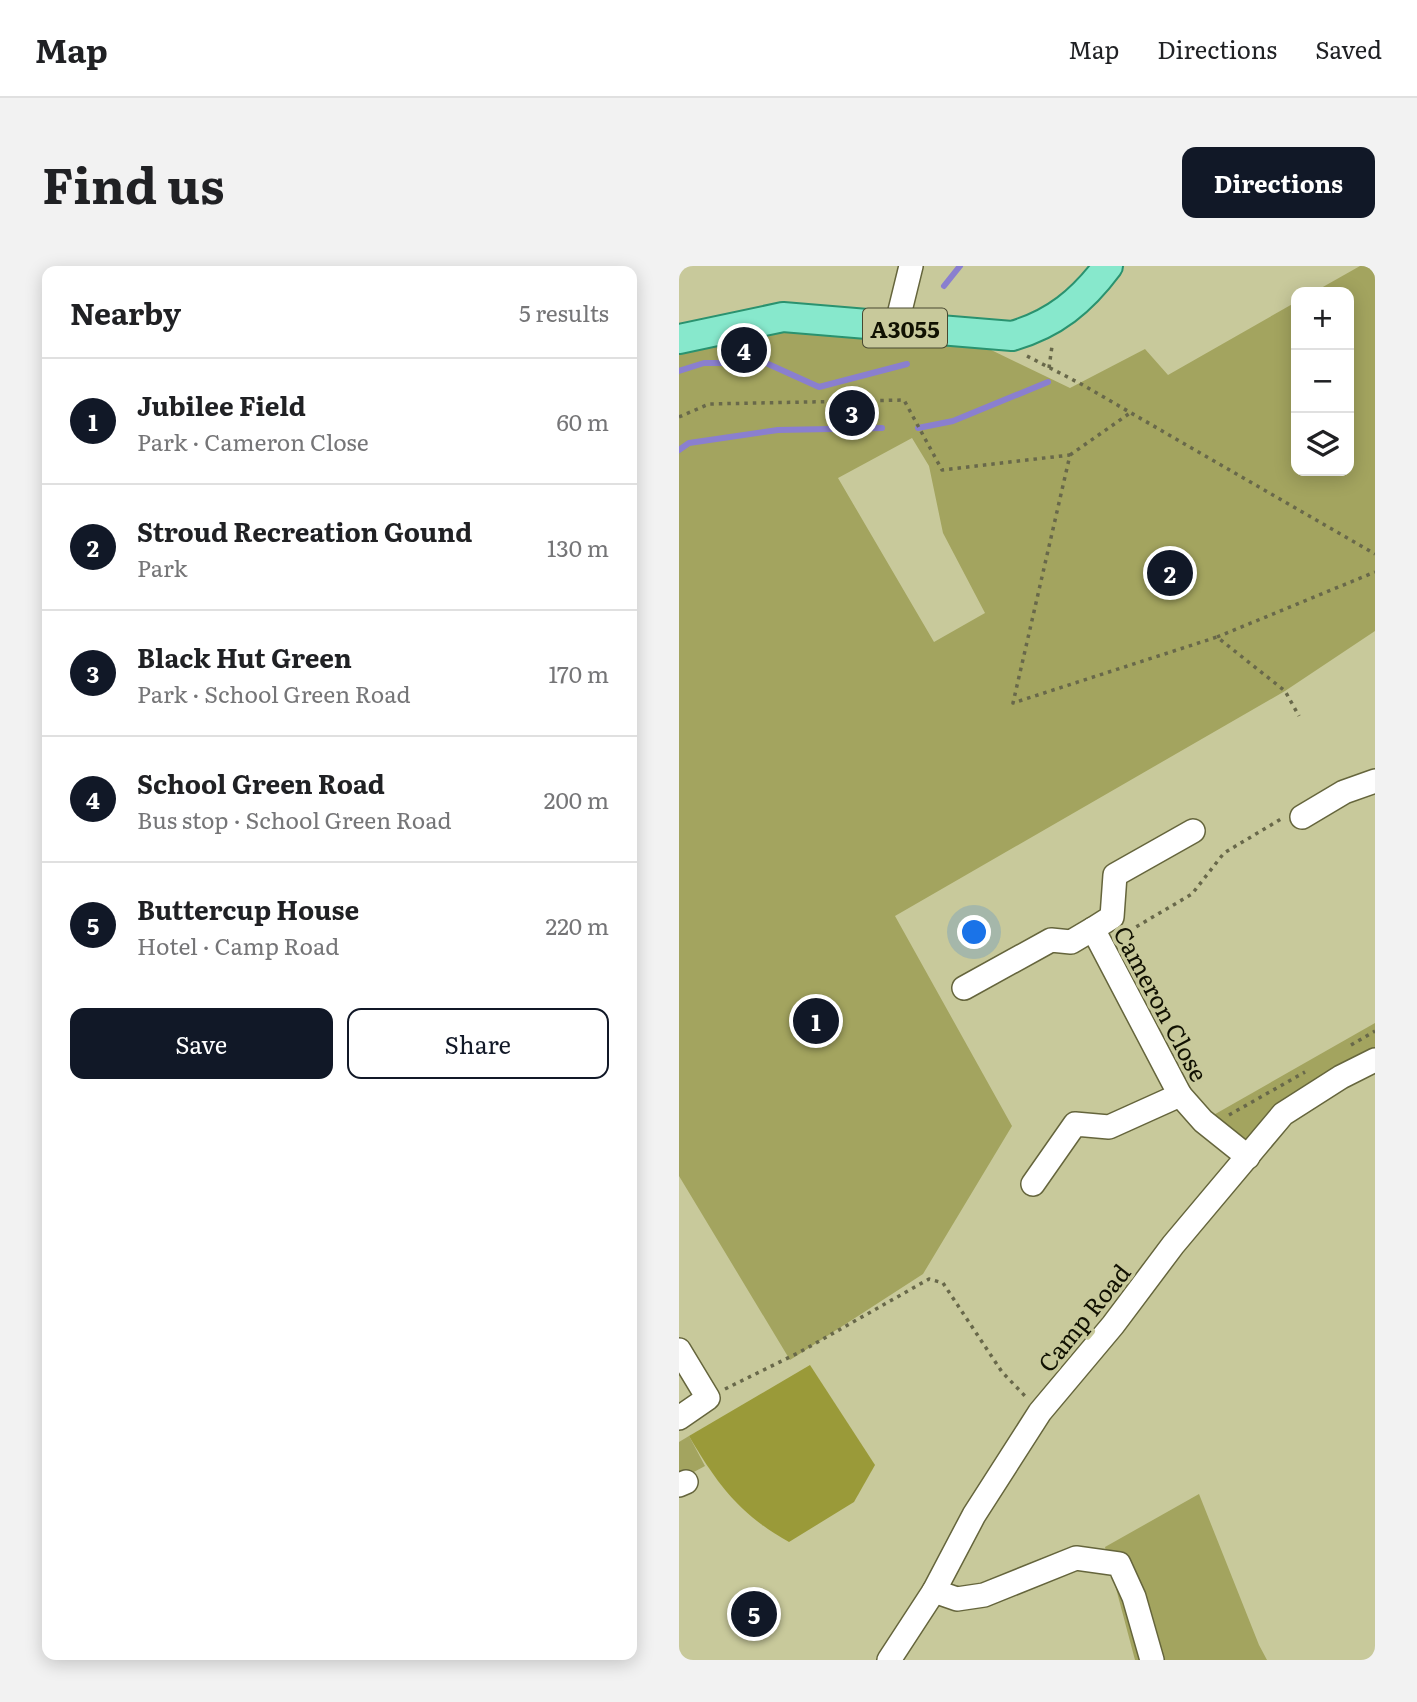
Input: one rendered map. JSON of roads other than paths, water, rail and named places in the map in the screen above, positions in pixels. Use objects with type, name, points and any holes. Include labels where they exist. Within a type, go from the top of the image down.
[{"type":"main road","name":"A3055","points":[[679,339],[783,317],[1012,336],[1040,328],[1077,301],[1108,266]]},
{"type":"street","points":[[896,327],[911,266]]},
{"type":"street","points":[[1302,817],[1345,792],[1375,781]]},
{"type":"street","name":"Cameron Close","points":[[964,988],[1051,940],[1071,942],[1098,938],[1112,917],[1115,875],[1193,831]]},
{"type":"street","name":"Cameron Close","points":[[1098,938],[1180,1095],[1209,1126],[1248,1157]]},
{"type":"street","name":"Camp Road","points":[[889,1660],[934,1591],[974,1515],[1039,1412],[1114,1325],[1173,1245],[1283,1114],[1341,1077],[1375,1060]]},
{"type":"street","points":[[1033,1184],[1075,1124],[1109,1127],[1180,1095]]},
{"type":"street","points":[[679,1350],[708,1398],[679,1418]]},
{"type":"street","points":[[934,1591],[957,1599],[983,1595],[1076,1558],[1119,1564],[1133,1597],[1151,1660]]},
{"type":"waterway","points":[[944,286],[960,266]]},
{"type":"waterway","points":[[679,371],[704,363],[766,363],[819,387],[907,364]]},
{"type":"waterway","points":[[918,428],[953,421],[1048,382]]},
{"type":"waterway","points":[[679,450],[689,443],[778,430],[882,428]]},
{"type":"place","name":"School Green Road","points":[[744,350]]},
{"type":"place","name":"Black Hut Green","points":[[852,413]]},
{"type":"place","name":"Stroud Recreation Gound","points":[[1170,573]]},
{"type":"place","name":"Jubilee Field","points":[[816,1021]]},
{"type":"place","name":"Buttercup House","points":[[754,1614]]}]
